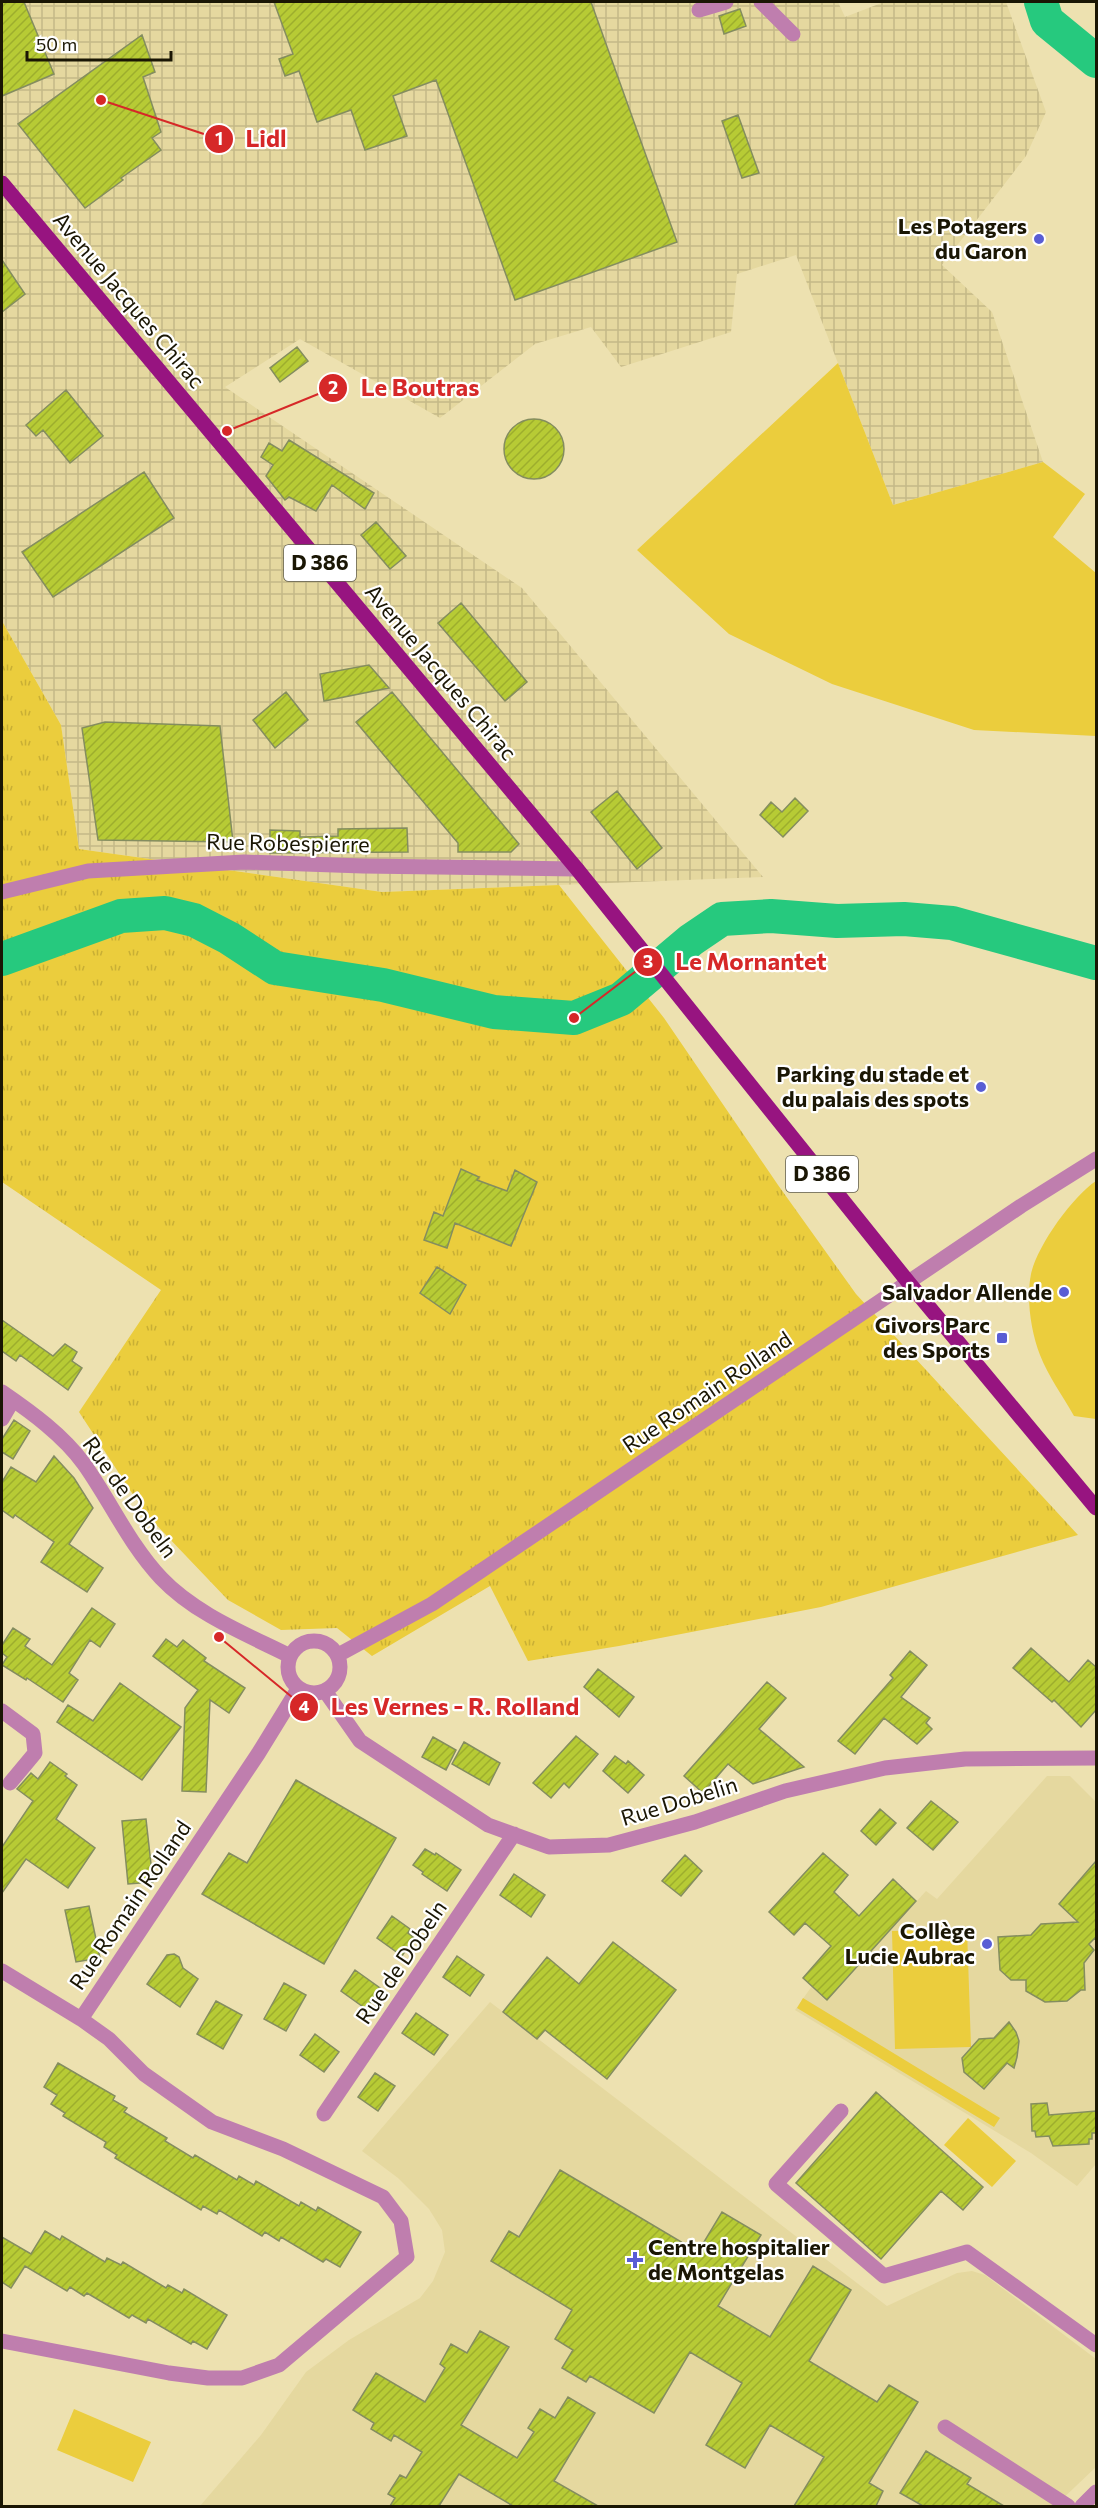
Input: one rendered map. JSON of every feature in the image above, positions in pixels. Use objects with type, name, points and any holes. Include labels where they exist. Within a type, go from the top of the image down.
[{"type":"main road","name":"Avenue Jacques Chirac","points":[[2,183],[577,869],[909,1283]]},
{"type":"main road","name":"D 386","points":[[909,1283],[1096,1508]]},
{"type":"street","points":[[699,10],[726,2]]},
{"type":"street","points":[[761,2],[794,34]]},
{"type":"street","name":"Rue Robespierre","points":[[2,892],[88,871],[244,862],[577,869]]},
{"type":"street","name":"Rue Romain Rolland","points":[[338,1655],[432,1604],[1021,1206],[1096,1159]]},
{"type":"street","points":[[2,1419],[7,1396]]},
{"type":"street","name":"Rue de Dobeln","points":[[7,1396],[46,1424],[83,1462],[139,1553],[163,1580],[189,1603],[290,1656]]},
{"type":"street","points":[[316,1640],[332,1648],[338,1655],[339,1674],[332,1686],[325,1691],[315,1693],[298,1689],[288,1674],[290,1656],[302,1643],[316,1640]]},
{"type":"street","name":"Rue Romain Rolland","points":[[2,2341],[169,2373],[208,2378],[242,2378],[279,2365],[407,2257],[401,2221],[383,2197],[283,2149],[212,2122],[144,2074],[109,2039],[81,2019],[258,1754],[298,1689]]},
{"type":"street","name":"Rue Dobelin","points":[[325,1691],[360,1741],[488,1825],[549,1847],[609,1845],[695,1821],[785,1791],[885,1768],[965,1759],[1096,1758]]},
{"type":"street","points":[[2,1711],[33,1734],[35,1753],[10,1783]]},
{"type":"street","name":"Rue de Dobeln","points":[[324,2114],[514,1834]]},
{"type":"street","points":[[2,1971],[81,2019]]},
{"type":"street","points":[[841,2111],[776,2184],[884,2276],[967,2252],[1096,2345]]},
{"type":"street","points":[[945,2427],[1068,2506]]},
{"type":"street","points":[[1082,2506],[1096,2494]]},
{"type":"shaded area","points":[[2,2],[838,2],[845,17],[884,2],[1006,2],[1046,112],[1026,156],[942,265],[992,312],[1043,462],[893,505],[796,255],[737,274],[731,332],[621,367],[591,327],[535,344],[440,418],[300,339],[225,387],[522,588],[763,877],[382,892],[79,849],[61,725],[2,621]]},
{"type":"shaded area","name":"Collège Lucie Aubrac","points":[[1047,1776],[1070,1776],[1096,1802],[1096,2164],[1077,2186],[1031,2153],[795,2010],[812,1986],[827,2000],[926,1891],[937,1899]]},
{"type":"shaded area","name":"Centre hospitalier de Montgelas","points":[[490,2002],[887,2306],[957,2273],[972,2271],[985,2275],[1096,2359],[1096,2467],[1055,2506],[200,2506],[261,2435],[306,2372],[349,2340],[420,2298],[433,2281],[445,2252],[442,2230],[429,2209],[398,2178],[362,2151]]},
{"type":"green space","points":[[838,363],[893,505],[1043,462],[1085,494],[1053,537],[1096,573],[1096,736],[974,730],[832,684],[729,634],[637,550]]},
{"type":"green space","points":[[2,621],[61,725],[79,849],[382,892],[559,885],[664,1018],[856,1294],[1078,1535],[821,1607],[528,1661],[490,1586],[372,1656],[337,1628],[281,1630],[228,1600],[145,1513],[79,1412],[161,1290],[2,1182]]},
{"type":"green space","name":"Salvador Allende","points":[[1096,1181],[1096,1419],[1074,1416],[1047,1371],[1034,1336],[1029,1294],[1031,1274],[1048,1236],[1077,1198]]},
{"type":"green space","points":[[967,1929],[971,2047],[895,2049],[892,1931]]},
{"type":"green space","points":[[803,1998],[1000,2118],[994,2127],[797,2008]]},
{"type":"green space","points":[[968,2118],[1016,2161],[992,2187],[944,2145]]},
{"type":"green space","points":[[74,2409],[151,2442],[133,2482],[57,2450]]},
{"type":"building","points":[[2,2],[24,2],[54,74],[2,96]]},
{"type":"building","points":[[274,2],[591,2],[677,242],[515,300],[436,80],[393,96],[407,136],[365,150],[351,110],[317,122],[299,71],[285,76],[279,59],[293,54]]},
{"type":"building","points":[[740,9],[746,26],[724,34],[719,16]]},
{"type":"building","points":[[142,35],[155,72],[143,77],[161,132],[152,138],[161,150],[121,178],[123,180],[85,208],[18,124]]},
{"type":"building","points":[[738,115],[759,173],[742,178],[722,121]]},
{"type":"building","points":[[2,260],[25,294],[2,312]]},
{"type":"building","points":[[297,347],[308,361],[280,382],[270,368]]},
{"type":"building","points":[[66,390],[103,436],[70,463],[43,430],[36,436],[26,425]]},
{"type":"building","points":[[528,419],[540,419],[551,424],[559,432],[564,449],[562,461],[551,474],[540,479],[528,479],[517,474],[509,466],[504,455],[504,443],[509,432],[517,424]]},
{"type":"building","points":[[289,440],[374,493],[365,509],[332,485],[316,511],[289,497],[285,500],[266,476],[273,465],[261,457],[269,443],[282,451]]},
{"type":"building","points":[[144,472],[174,518],[53,597],[22,552]]},
{"type":"building","points":[[376,522],[406,556],[390,569],[361,535]]},
{"type":"building","points":[[461,603],[527,682],[505,701],[438,623]]},
{"type":"building","points":[[369,665],[389,688],[324,701],[320,674]]},
{"type":"building","points":[[286,692],[308,720],[275,748],[253,720]]},
{"type":"building","points":[[392,692],[519,844],[511,852],[458,852],[458,843],[356,722]]},
{"type":"building","points":[[105,722],[220,726],[233,842],[98,840],[82,728]]},
{"type":"building","points":[[617,791],[662,848],[637,869],[591,812]]},
{"type":"building","points":[[795,798],[808,811],[783,837],[760,815],[771,802],[782,812]]},
{"type":"building","points":[[407,828],[408,852],[270,853],[270,830],[300,831],[300,837],[338,836],[338,829]]},
{"type":"building","points":[[461,1169],[479,1177],[477,1180],[507,1191],[515,1170],[537,1182],[511,1246],[455,1223],[447,1248],[424,1240],[434,1212],[443,1216]]},
{"type":"building","points":[[437,1267],[466,1285],[450,1314],[420,1293]]},
{"type":"building","points":[[2,1320],[53,1356],[65,1344],[77,1352],[72,1361],[82,1368],[68,1390],[20,1355],[16,1361],[2,1351]]},
{"type":"building","points":[[14,1420],[30,1431],[13,1459],[2,1452],[2,1439]]},
{"type":"building","points":[[54,1456],[74,1478],[93,1508],[69,1544],[103,1568],[87,1592],[41,1562],[54,1542],[15,1515],[13,1518],[2,1510],[2,1482],[11,1467],[36,1482]]},
{"type":"building","points":[[92,1608],[115,1624],[100,1647],[90,1640],[69,1673],[78,1680],[63,1702],[27,1678],[26,1680],[2,1665],[7,1657],[2,1653],[2,1645],[13,1628],[30,1639],[25,1646],[52,1665]]},
{"type":"building","points":[[166,1639],[177,1647],[183,1640],[206,1658],[204,1661],[245,1688],[229,1713],[210,1700],[206,1792],[182,1791],[185,1708],[198,1690],[153,1656]]},
{"type":"building","points":[[1031,1648],[1069,1682],[1088,1660],[1096,1667],[1096,1710],[1081,1727],[1054,1700],[1052,1702],[1013,1668]]},
{"type":"building","points":[[910,1651],[927,1665],[901,1697],[930,1718],[926,1723],[932,1729],[917,1744],[884,1718],[855,1754],[838,1741],[893,1678],[890,1675]]},
{"type":"building","points":[[598,1669],[634,1697],[619,1717],[584,1687]]},
{"type":"building","points":[[767,1682],[786,1698],[759,1729],[804,1767],[753,1784],[728,1764],[703,1793],[684,1776]]},
{"type":"building","points":[[120,1683],[181,1727],[142,1780],[57,1722],[68,1705],[93,1721]]},
{"type":"building","points":[[576,1736],[598,1754],[569,1788],[564,1783],[551,1798],[533,1783]]},
{"type":"building","points":[[433,1737],[456,1750],[446,1770],[422,1757]]},
{"type":"building","points":[[464,1742],[500,1763],[489,1785],[452,1764]]},
{"type":"building","points":[[615,1756],[626,1764],[628,1761],[644,1775],[628,1793],[603,1771]]},
{"type":"building","points":[[50,1762],[67,1774],[65,1776],[77,1785],[56,1819],[95,1848],[68,1888],[26,1859],[2,1893],[2,1847],[33,1801],[17,1789],[31,1773],[38,1779]]},
{"type":"building","points":[[296,1780],[396,1838],[324,1964],[202,1894],[229,1853],[247,1863]]},
{"type":"building","points":[[931,1801],[958,1822],[933,1850],[907,1828]]},
{"type":"building","points":[[880,1809],[896,1823],[876,1845],[861,1831]]},
{"type":"building","points":[[146,1819],[153,1882],[128,1884],[122,1821]]},
{"type":"building","points":[[425,1849],[435,1855],[436,1853],[461,1870],[447,1891],[413,1865]]},
{"type":"building","points":[[823,1853],[848,1875],[834,1892],[859,1916],[893,1879],[916,1901],[827,2000],[803,1978],[831,1946],[805,1923],[794,1935],[769,1912]]},
{"type":"building","points":[[685,1855],[702,1871],[681,1896],[662,1881]]},
{"type":"building","points":[[1096,1861],[1096,1939],[1089,1944],[1094,1950],[1084,1963],[1085,1990],[1081,1990],[1067,2001],[1045,2002],[1026,1991],[1026,1980],[1011,1980],[1000,1970],[998,1937],[1031,1935],[1041,1924],[1078,1922],[1059,1904]]},
{"type":"building","points":[[514,1874],[545,1895],[531,1917],[500,1895]]},
{"type":"building","points":[[89,1906],[100,1958],[76,1962],[65,1910]]},
{"type":"building","points":[[392,1916],[410,1929],[408,1933],[414,1938],[402,1956],[377,1938]]},
{"type":"building","points":[[613,1942],[676,1990],[607,2079],[545,2030],[537,2039],[503,2012],[547,1957],[579,1984]]},
{"type":"building","points":[[174,1954],[179,1957],[183,1968],[198,1979],[180,2007],[147,1984],[167,1955]]},
{"type":"building","points":[[457,1956],[484,1975],[470,1996],[443,1977]]},
{"type":"building","points":[[355,1970],[380,1988],[366,2009],[341,1991]]},
{"type":"building","points":[[284,1983],[306,1995],[286,2031],[264,2019]]},
{"type":"building","points":[[216,2001],[242,2015],[223,2049],[197,2034]]},
{"type":"building","points":[[416,2013],[448,2035],[434,2055],[402,2033]]},
{"type":"building","points":[[1009,2022],[1019,2041],[1014,2068],[1007,2063],[984,2089],[964,2072],[962,2058],[979,2039],[994,2038]]},
{"type":"building","points":[[315,2034],[339,2052],[324,2072],[300,2055]]},
{"type":"building","points":[[58,2063],[115,2096],[113,2100],[127,2108],[124,2112],[167,2138],[165,2141],[193,2158],[195,2155],[237,2180],[239,2176],[254,2185],[256,2181],[299,2206],[301,2202],[316,2211],[318,2207],[361,2232],[340,2267],[326,2259],[323,2262],[281,2237],[279,2241],[265,2232],[262,2236],[219,2210],[217,2214],[203,2206],[201,2210],[115,2158],[117,2155],[104,2147],[106,2142],[63,2116],[65,2113],[51,2104],[57,2095],[44,2087]]},
{"type":"building","points":[[375,2073],[395,2086],[378,2111],[358,2097]]},
{"type":"building","points":[[876,2092],[983,2187],[963,2210],[941,2191],[881,2259],[796,2183]]},
{"type":"building","points":[[1047,2103],[1049,2115],[1096,2111],[1096,2133],[1092,2133],[1089,2144],[1053,2146],[1049,2136],[1036,2137],[1035,2131],[1032,2131],[1031,2104]]},
{"type":"building","points":[[560,2170],[698,2252],[722,2212],[761,2235],[718,2306],[770,2337],[813,2266],[851,2290],[809,2361],[877,2402],[889,2385],[918,2402],[869,2483],[883,2491],[876,2506],[794,2506],[824,2457],[770,2425],[745,2468],[706,2445],[742,2383],[690,2352],[654,2413],[590,2376],[586,2382],[562,2368],[573,2350],[555,2339],[572,2310],[491,2261],[509,2231],[519,2237]]},
{"type":"building","points":[[45,2231],[60,2240],[62,2236],[105,2262],[107,2258],[121,2265],[123,2262],[166,2288],[168,2285],[182,2293],[184,2289],[227,2315],[207,2349],[193,2341],[191,2344],[148,2319],[146,2323],[132,2315],[129,2318],[87,2293],[84,2296],[70,2287],[67,2291],[25,2266],[11,2288],[2,2282],[2,2237],[31,2254]]},
{"type":"building","points":[[480,2331],[509,2347],[461,2425],[517,2458],[534,2432],[528,2428],[540,2409],[555,2418],[568,2397],[595,2413],[554,2481],[598,2506],[513,2506],[459,2474],[439,2506],[390,2506],[395,2498],[388,2494],[400,2475],[406,2478],[422,2452],[394,2435],[391,2441],[371,2429],[374,2423],[353,2410],[376,2373],[425,2402],[445,2368],[440,2364],[451,2344],[467,2353]]},
{"type":"building","points":[[926,2451],[971,2478],[967,2484],[1004,2506],[923,2506],[900,2493]]},
{"type":"waterway","points":[[1041,2],[1047,21],[1096,61]]},
{"type":"waterway","points":[[2,959],[121,916],[165,913],[194,920],[229,938],[275,968],[383,985],[494,1012],[574,1018],[621,999],[691,940],[722,919],[771,916],[837,921],[904,919],[952,923],[1096,963]]},
{"type":"place","name":"Lidl","points":[[101,100]]},
{"type":"place","name":"Les Potagers du Garon","points":[[1039,239]]},
{"type":"place","name":"Le Boutras","points":[[227,431]]},
{"type":"place","name":"Le Mornantet","points":[[574,1018]]},
{"type":"place","name":"Parking du stade et du palais des spots","points":[[981,1087]]},
{"type":"place","name":"Salvador Allende","points":[[1064,1292]]},
{"type":"place","name":"Givors Parc des Sports","points":[[1002,1338]]},
{"type":"place","name":"Les Vernes - R. Rolland","points":[[219,1637]]},
{"type":"place","name":"Collège Lucie Aubrac","points":[[987,1944]]},
{"type":"place","name":"Centre hospitalier de Montgelas","points":[[635,2260]]}]
